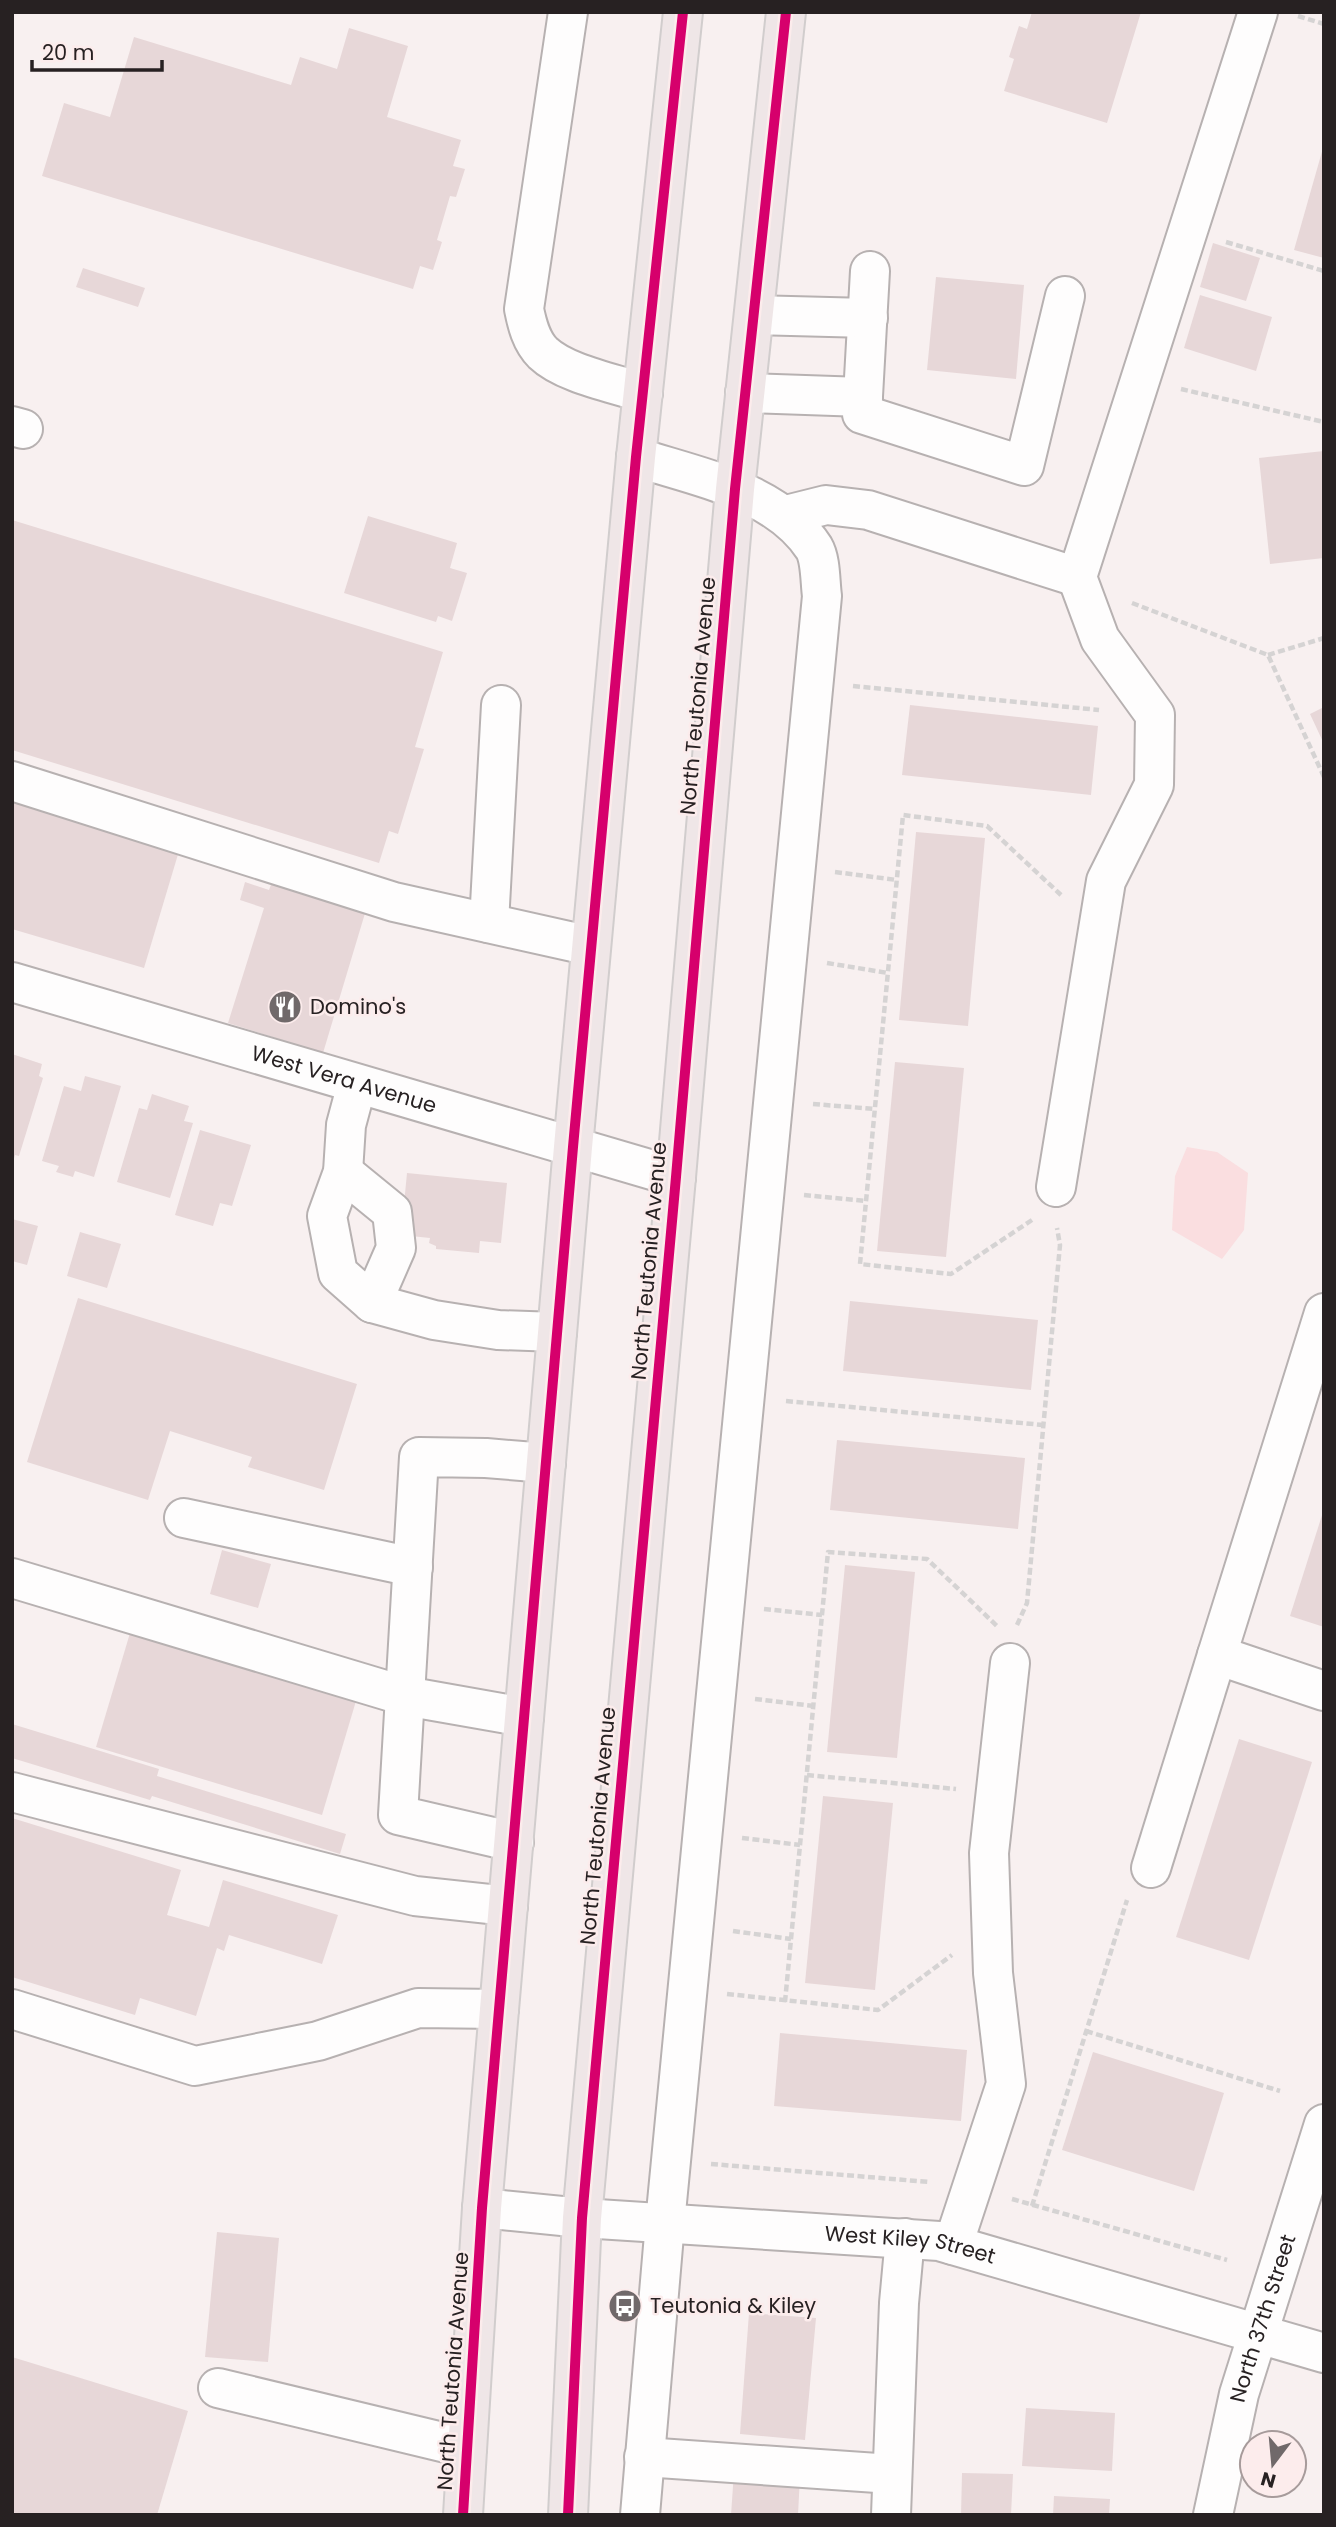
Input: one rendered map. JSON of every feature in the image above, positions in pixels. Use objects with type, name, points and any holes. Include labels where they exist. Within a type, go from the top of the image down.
[{"type":"main road","name":"North Teutonia Avenue","points":[[463,2515],[482,2208],[573,1147],[636,457],[683,12]]},
{"type":"main road","name":"North Teutonia Avenue","points":[[568,2515],[582,2218],[676,1177],[734,489],[786,12]]},
{"type":"street","points":[[568,12],[524,309],[528,330],[542,352],[562,366],[643,393]]},
{"type":"street","points":[[1055,1202],[1106,880],[1154,785],[1155,715],[1100,639],[1078,579],[1258,12]]},
{"type":"street","points":[[870,271],[862,414],[1024,466],[1065,296]]},
{"type":"street","points":[[754,315],[868,318]]},
{"type":"street","points":[[745,393],[863,397]]},
{"type":"street","points":[[636,457],[734,489],[786,516],[816,550],[822,596],[665,2223],[640,2515]]},
{"type":"street","points":[[786,516],[826,505],[868,510],[1078,579]]},
{"type":"street","points":[[489,923],[501,705]]},
{"type":"street","points":[[12,781],[394,902],[592,946]]},
{"type":"street","name":"West Vera Avenue","points":[[12,982],[676,1177]]},
{"type":"street","points":[[357,1084],[346,1125],[343,1172],[327,1216],[338,1273],[372,1303],[434,1320],[498,1330],[557,1332]]},
{"type":"street","points":[[343,1172],[392,1212],[396,1248],[372,1303]]},
{"type":"street","points":[[1151,1868],[1217,1655],[1315,1370],[1324,1313]]},
{"type":"street","points":[[514,1842],[398,1815],[419,1457],[546,1462]]},
{"type":"street","points":[[184,1518],[413,1567]]},
{"type":"street","points":[[12,1578],[405,1696],[524,1717]]},
{"type":"street","points":[[953,2245],[1006,2084],[993,1973],[989,1853],[1010,1651]]},
{"type":"street","points":[[1217,1655],[1324,1691]]},
{"type":"street","points":[[12,1792],[415,1896],[508,1906]]},
{"type":"street","points":[[12,2009],[195,2066],[318,2041],[418,2008],[499,2009]]},
{"type":"street","name":"North 37th Street","points":[[1213,2515],[1239,2394],[1324,2124]]},
{"type":"street","name":"West Kiley Street","points":[[482,2208],[582,2218],[939,2241],[1324,2353]]},
{"type":"street","points":[[891,2515],[899,2303],[905,2238]]},
{"type":"street","points":[[218,2388],[467,2448]]},
{"type":"street","points":[[644,2457],[892,2474]]},
{"type":"path","points":[[1286,12],[1324,24]]},
{"type":"path","points":[[1188,231],[1324,271]]},
{"type":"path","points":[[1140,380],[1324,422]]},
{"type":"path","points":[[1078,579],[1268,655],[1324,638]]},
{"type":"path","points":[[1268,655],[1324,777]]},
{"type":"path","points":[[850,686],[1155,715]]},
{"type":"path","points":[[785,2002],[828,1552],[927,1559],[1010,1651],[1027,1603],[1060,1245],[1055,1202],[951,1274],[860,1264],[902,815],[988,826],[1098,928]]},
{"type":"path","points":[[831,872],[897,880]]},
{"type":"path","points":[[823,962],[888,973]]},
{"type":"path","points":[[809,1103],[875,1109]]},
{"type":"path","points":[[801,1195],[866,1201]]},
{"type":"path","points":[[781,1400],[1043,1426]]},
{"type":"path","points":[[760,1609],[822,1615]]},
{"type":"path","points":[[752,1698],[814,1706]]},
{"type":"path","points":[[807,1775],[995,1793]]},
{"type":"path","points":[[738,1838],[800,1845]]},
{"type":"path","points":[[1031,2206],[1134,1878],[1151,1868]]},
{"type":"path","points":[[723,1994],[878,2010],[992,1925]]},
{"type":"path","points":[[729,1931],[791,1939]]},
{"type":"path","points":[[1086,2031],[1280,2091]]},
{"type":"shaded area","points":[[1187,1147],[1217,1152],[1248,1173],[1244,1230],[1222,1259],[1172,1230],[1175,1176]]},
{"type":"building","points":[[1032,12],[1141,12],[1107,123],[1004,91],[1014,59],[1009,57],[1019,26],[1027,29]]},
{"type":"building","points":[[349,28],[408,46],[387,117],[461,140],[453,166],[465,169],[456,197],[450,196],[437,240],[442,242],[433,270],[420,266],[413,289],[42,176],[64,103],[110,117],[134,37],[291,85],[300,57],[337,69]]},
{"type":"building","points":[[1324,148],[1324,258],[1294,250]]},
{"type":"building","points":[[1213,243],[1260,258],[1246,301],[1200,287]]},
{"type":"building","points":[[83,268],[145,288],[138,307],[76,287]]},
{"type":"building","points":[[936,277],[1024,285],[1016,379],[927,370]]},
{"type":"building","points":[[1200,295],[1272,317],[1256,371],[1184,348]]},
{"type":"building","points":[[1324,451],[1324,558],[1270,564],[1259,458]]},
{"type":"building","points":[[368,516],[457,543],[450,568],[467,573],[452,621],[438,616],[436,622],[344,593]]},
{"type":"building","points":[[12,520],[443,652],[415,747],[424,749],[398,834],[389,831],[379,863],[12,750]]},
{"type":"building","points":[[910,705],[1098,726],[1091,795],[902,775]]},
{"type":"building","points":[[1324,707],[1324,744],[1310,714]]},
{"type":"building","points":[[12,801],[179,851],[144,968],[12,929]]},
{"type":"building","points":[[916,832],[985,838],[968,1026],[899,1020]]},
{"type":"building","points":[[245,882],[269,890],[272,882],[366,910],[323,1053],[228,1023],[264,908],[240,900]]},
{"type":"building","points":[[12,1054],[42,1064],[39,1076],[43,1078],[19,1156],[15,1155],[13,1162]]},
{"type":"building","points":[[895,1062],[964,1068],[946,1257],[877,1251]]},
{"type":"building","points":[[85,1076],[121,1086],[94,1177],[75,1171],[73,1177],[56,1172],[59,1166],[42,1161],[64,1086],[81,1091]]},
{"type":"building","points":[[152,1094],[189,1106],[184,1121],[193,1123],[170,1198],[117,1182],[139,1108],[147,1110]]},
{"type":"building","points":[[200,1130],[251,1145],[232,1206],[220,1203],[213,1226],[175,1215]]},
{"type":"building","points":[[407,1173],[507,1183],[501,1243],[480,1241],[479,1253],[436,1249],[436,1246],[429,1243],[430,1238],[401,1235]]},
{"type":"building","points":[[12,1219],[38,1226],[27,1265],[12,1261]]},
{"type":"building","points":[[80,1232],[121,1244],[107,1288],[67,1276]]},
{"type":"building","points":[[78,1298],[357,1384],[324,1490],[248,1467],[252,1457],[170,1431],[148,1500],[27,1462]]},
{"type":"building","points":[[850,1301],[1038,1320],[1031,1390],[843,1371]]},
{"type":"building","points":[[837,1440],[1025,1458],[1018,1529],[830,1510]]},
{"type":"building","points":[[1324,1512],[1324,1627],[1290,1616]]},
{"type":"building","points":[[222,1550],[271,1564],[258,1608],[210,1594]]},
{"type":"building","points":[[845,1565],[915,1572],[897,1758],[827,1752]]},
{"type":"building","points":[[130,1633],[356,1701],[322,1815],[96,1747]]},
{"type":"building","points":[[12,1724],[159,1769],[157,1776],[346,1834],[340,1854],[152,1796],[150,1800],[12,1758]]},
{"type":"building","points":[[1239,1739],[1312,1762],[1249,1960],[1176,1937]]},
{"type":"building","points":[[823,1796],[893,1803],[875,1990],[805,1983]]},
{"type":"building","points":[[12,1818],[181,1870],[167,1915],[209,1927],[223,1880],[338,1915],[322,1964],[229,1935],[224,1951],[217,1948],[196,2016],[140,1998],[135,2015],[12,1977]]},
{"type":"building","points":[[780,2033],[967,2050],[961,2121],[774,2106]]},
{"type":"building","points":[[1093,2052],[1224,2093],[1194,2191],[1062,2150]]},
{"type":"building","points":[[217,2232],[279,2238],[268,2362],[205,2357]]},
{"type":"building","points":[[749,2313],[816,2318],[805,2440],[740,2434]]},
{"type":"building","points":[[12,2357],[188,2411],[157,2515],[12,2515]]},
{"type":"building","points":[[1026,2408],[1115,2413],[1112,2471],[1022,2466]]},
{"type":"building","points":[[734,2472],[800,2476],[798,2515],[731,2515]]},
{"type":"building","points":[[962,2473],[1013,2474],[1011,2515],[961,2515]]},
{"type":"building","points":[[1054,2496],[1110,2499],[1109,2515],[1053,2515]]},
{"type":"cycle path","points":[[463,2515],[482,2208],[573,1147],[636,457],[683,12]]},
{"type":"cycle path","points":[[568,2515],[582,2218],[735,489],[786,12]]},
{"type":"place","name":"Domino's","points":[[285,1007]]},
{"type":"place","name":"Teutonia & Kiley","points":[[625,2306]]}]
